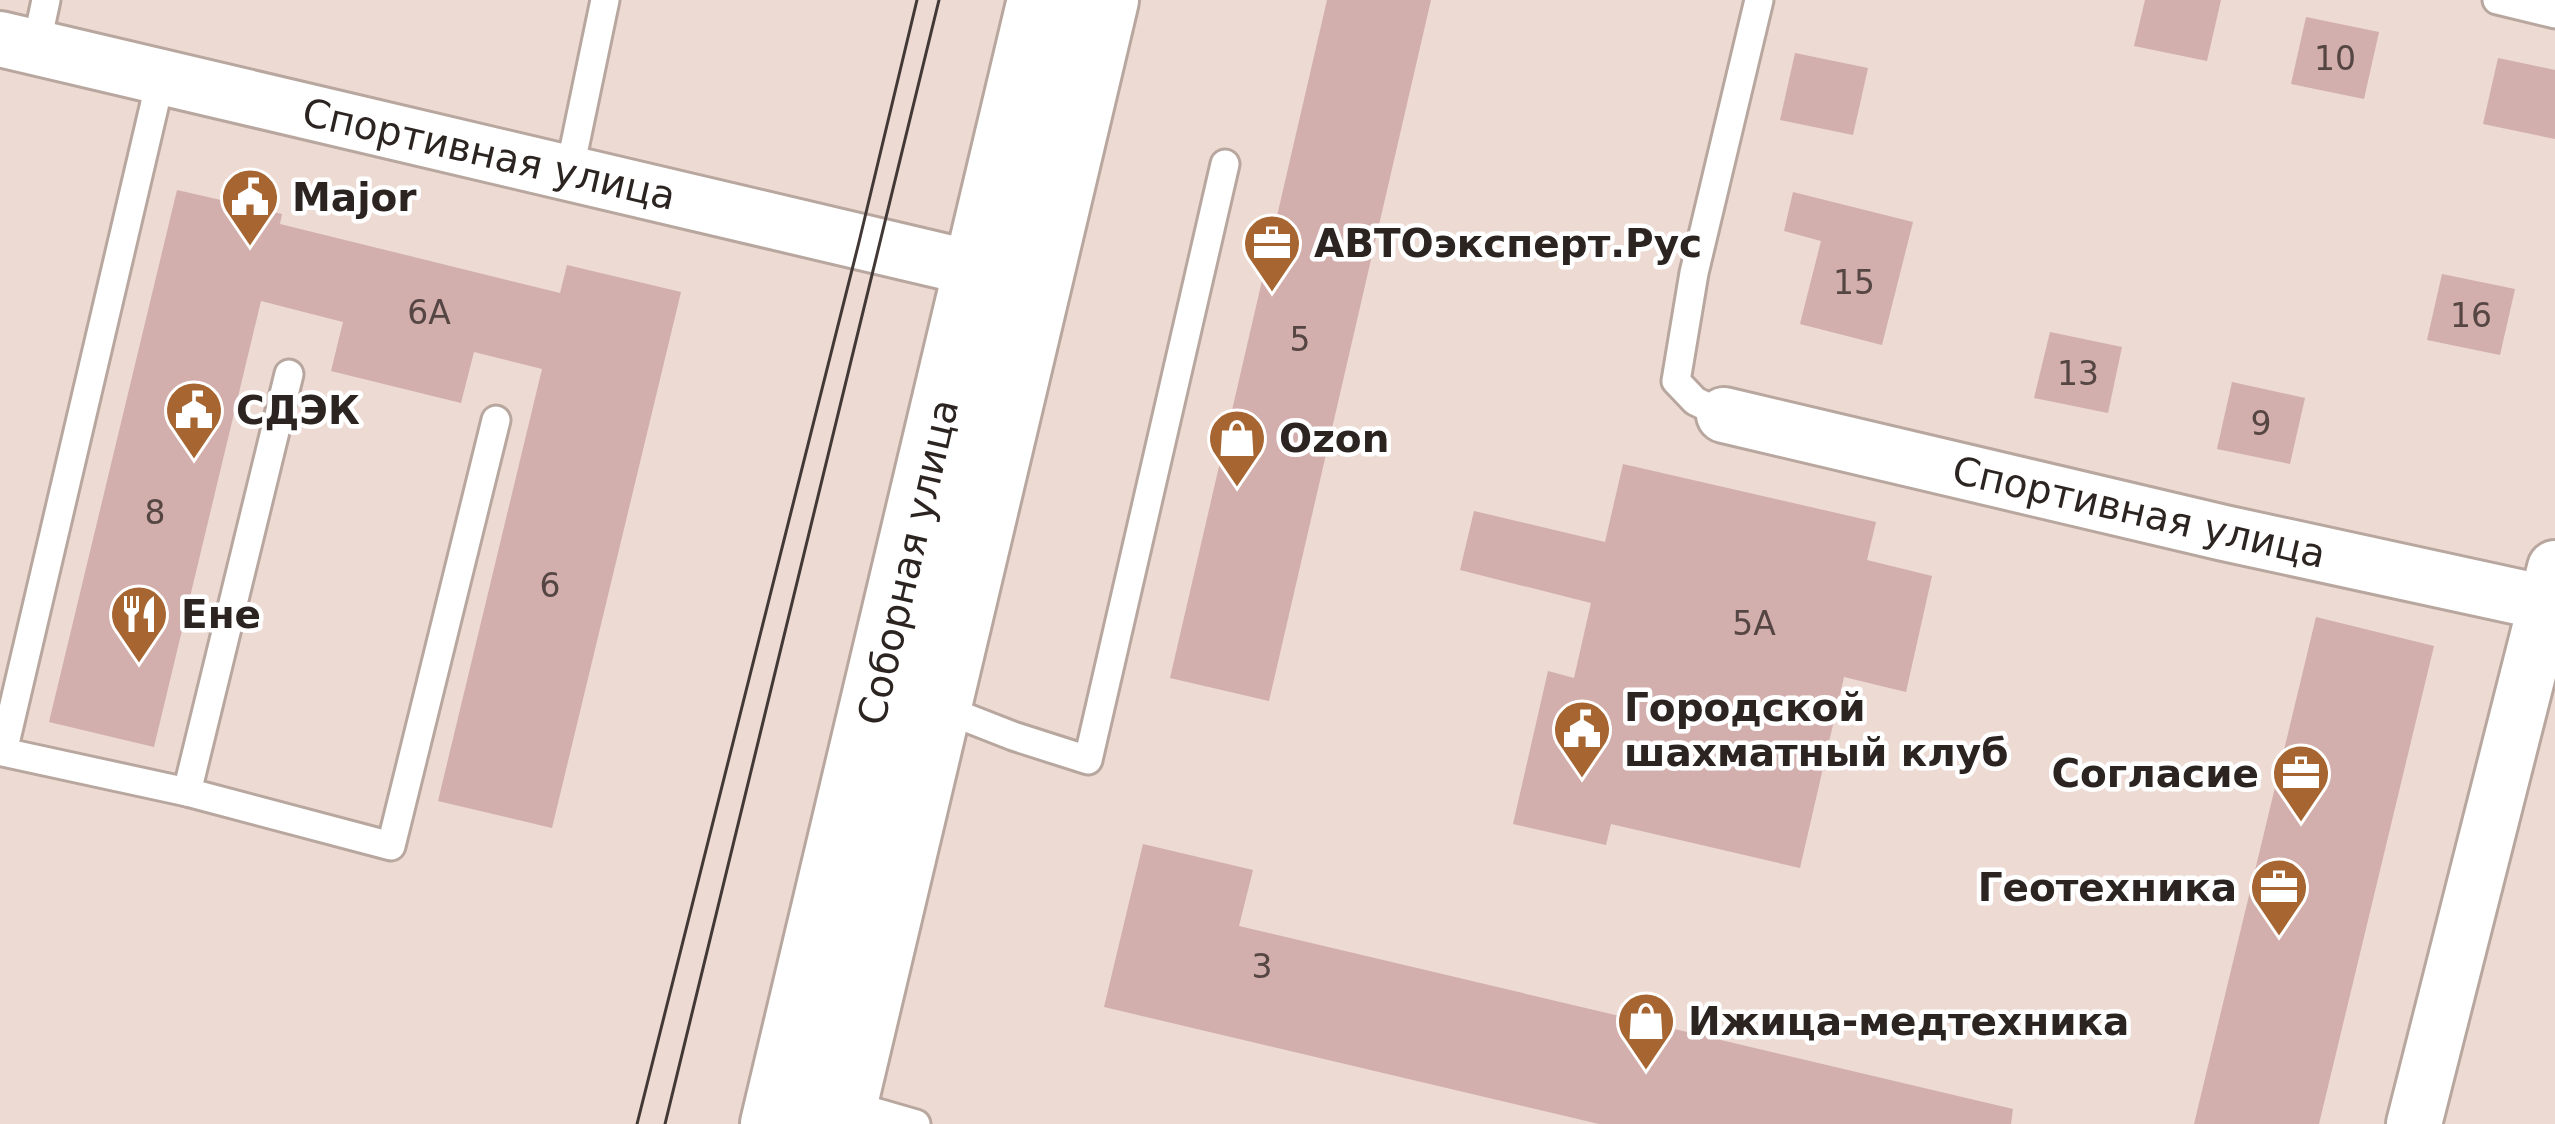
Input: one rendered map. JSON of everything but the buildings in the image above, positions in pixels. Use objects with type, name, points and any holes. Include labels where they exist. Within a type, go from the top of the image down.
[{"type":"main road","name":"Соборная улица","points":[[1008,277],[1041,0]]},
{"type":"main road","name":"Соборная улица","points":[[811,1105],[1008,277],[1105,0]]},
{"type":"street","name":"Спортивная улица","points":[[27,29],[161,77],[1008,277]]},
{"type":"street","name":"Спортивная улица","points":[[1724,415],[2224,533],[2552,591]]},
{"type":"street","points":[[2414,1124],[2552,591]]},
{"type":"lane","points":[[569,173],[605,0]]},
{"type":"lane","points":[[1724,415],[1695,401],[1676,381],[1694,273],[1759,0]]},
{"type":"lane","points":[[2498,0],[2555,14]]},
{"type":"lane","points":[[161,77],[1,754],[187,792],[392,846],[496,420]]},
{"type":"lane","points":[[908,700],[1088,760],[1225,164]]},
{"type":"lane","points":[[187,792],[290,374]]},
{"type":"lane","points":[[811,1105],[916,1124]]},
{"type":"tram line","points":[[637,1124],[917,0]]},
{"type":"tram line","points":[[665,1124],[939,0]]},
{"type":"place","name":"Major","points":[[250,248]]},
{"type":"place","name":"АВТОэксперт.Рус","points":[[1272,294]]},
{"type":"place","name":"СДЭК","points":[[194,461]]},
{"type":"place","name":"Ozon","points":[[1237,489]]},
{"type":"place","name":"Ене","points":[[139,665]]},
{"type":"place","name":"Городской шахматный клуб","points":[[1582,780]]},
{"type":"place","name":"Согласие","points":[[2301,824]]},
{"type":"place","name":"Геотехника","points":[[2279,938]]},
{"type":"place","name":"Ижица-медтехника","points":[[1646,1072]]}]
